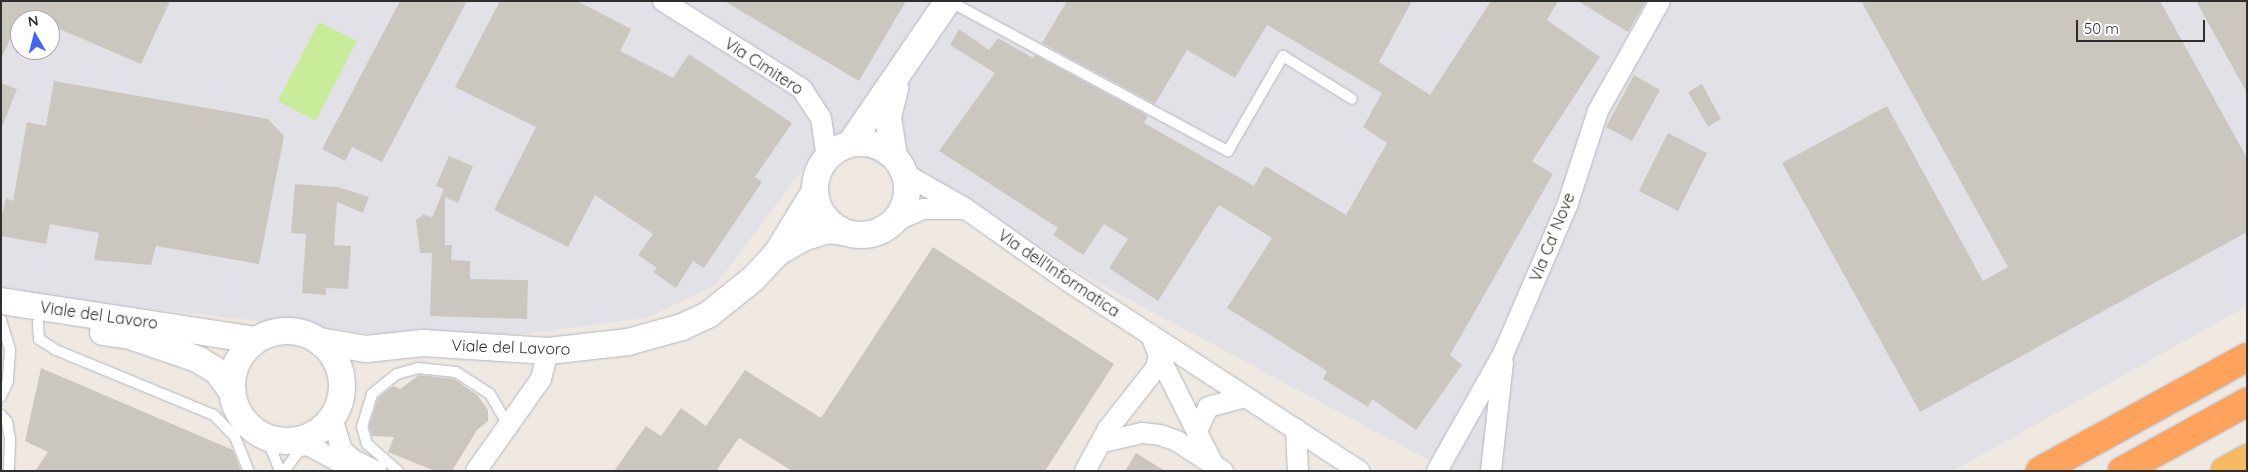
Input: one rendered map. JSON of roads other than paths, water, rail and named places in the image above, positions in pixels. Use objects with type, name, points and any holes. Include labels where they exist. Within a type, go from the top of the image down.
[{"type":"highway","points":[[2040,471],[2247,357]]},
{"type":"highway","points":[[2122,471],[2247,402]]},
{"type":"highway","points":[[2225,471],[2247,459]]},
{"type":"street","name":"Via Cimitero","points":[[664,1],[806,93],[824,126],[827,158]]},
{"type":"street","points":[[827,158],[850,144],[949,1]]},
{"type":"street","name":"Via Ca' Nove","points":[[1438,471],[1504,352],[1567,206],[1598,111],[1660,1]]},
{"type":"street","points":[[895,221],[906,198],[888,118],[896,80]]},
{"type":"street","points":[[850,144],[881,147],[899,165]]},
{"type":"street","name":"Viale del Lavoro","points":[[1,301],[256,340],[288,331],[319,342],[366,349],[423,343],[548,351],[619,344],[682,327],[727,302],[777,253],[815,191],[816,179],[827,158]]},
{"type":"street","name":"Via dell'Informatica","points":[[899,165],[1296,430],[1339,463],[1359,471]]},
{"type":"street","points":[[815,191],[823,216],[843,232]]},
{"type":"street","points":[[895,221],[923,209],[966,209]]},
{"type":"street","name":"Viale del Lavoro","points":[[777,253],[811,235],[827,230],[871,234],[895,221]]},
{"type":"street","name":"Viale del Lavoro","points":[[1,319],[38,322],[130,336],[197,359],[217,371],[232,392],[246,424],[261,435],[272,440],[304,445],[332,418],[342,393],[361,367],[395,345]]},
{"type":"street","points":[[1152,335],[1159,356],[1197,431],[1218,466]]},
{"type":"street","points":[[232,392],[237,363],[256,340]]},
{"type":"street","name":"Viale del Lavoro","points":[[319,342],[335,359],[342,393]]},
{"type":"street","points":[[476,471],[542,379],[548,351]]},
{"type":"street","points":[[1491,471],[1504,352]]},
{"type":"street","points":[[1085,471],[1103,442],[1108,430],[1150,380],[1159,356]]},
{"type":"street","points":[[1197,431],[1208,407],[1246,397]]},
{"type":"street","points":[[332,418],[342,450],[353,460],[378,471]]},
{"type":"street","points":[[1296,430],[1298,471]]},
{"type":"street","points":[[1103,442],[1142,434],[1160,435],[1218,466]]},
{"type":"street","points":[[304,445],[357,471]]},
{"type":"lane","points":[[949,1],[1228,151],[1283,56],[1352,99]]},
{"type":"lane","points":[[1,319],[10,350],[8,381],[1,397]]},
{"type":"lane","points":[[38,322],[39,339],[56,350],[214,416],[235,437],[249,471]]},
{"type":"lane","points":[[398,471],[367,444],[362,426],[372,394],[397,374],[418,368],[456,372],[490,394],[508,425]]},
{"type":"lane","points":[[1,415],[7,422],[10,439],[9,471]]},
{"type":"lane","points":[[261,435],[270,446],[282,471],[304,445]]}]
